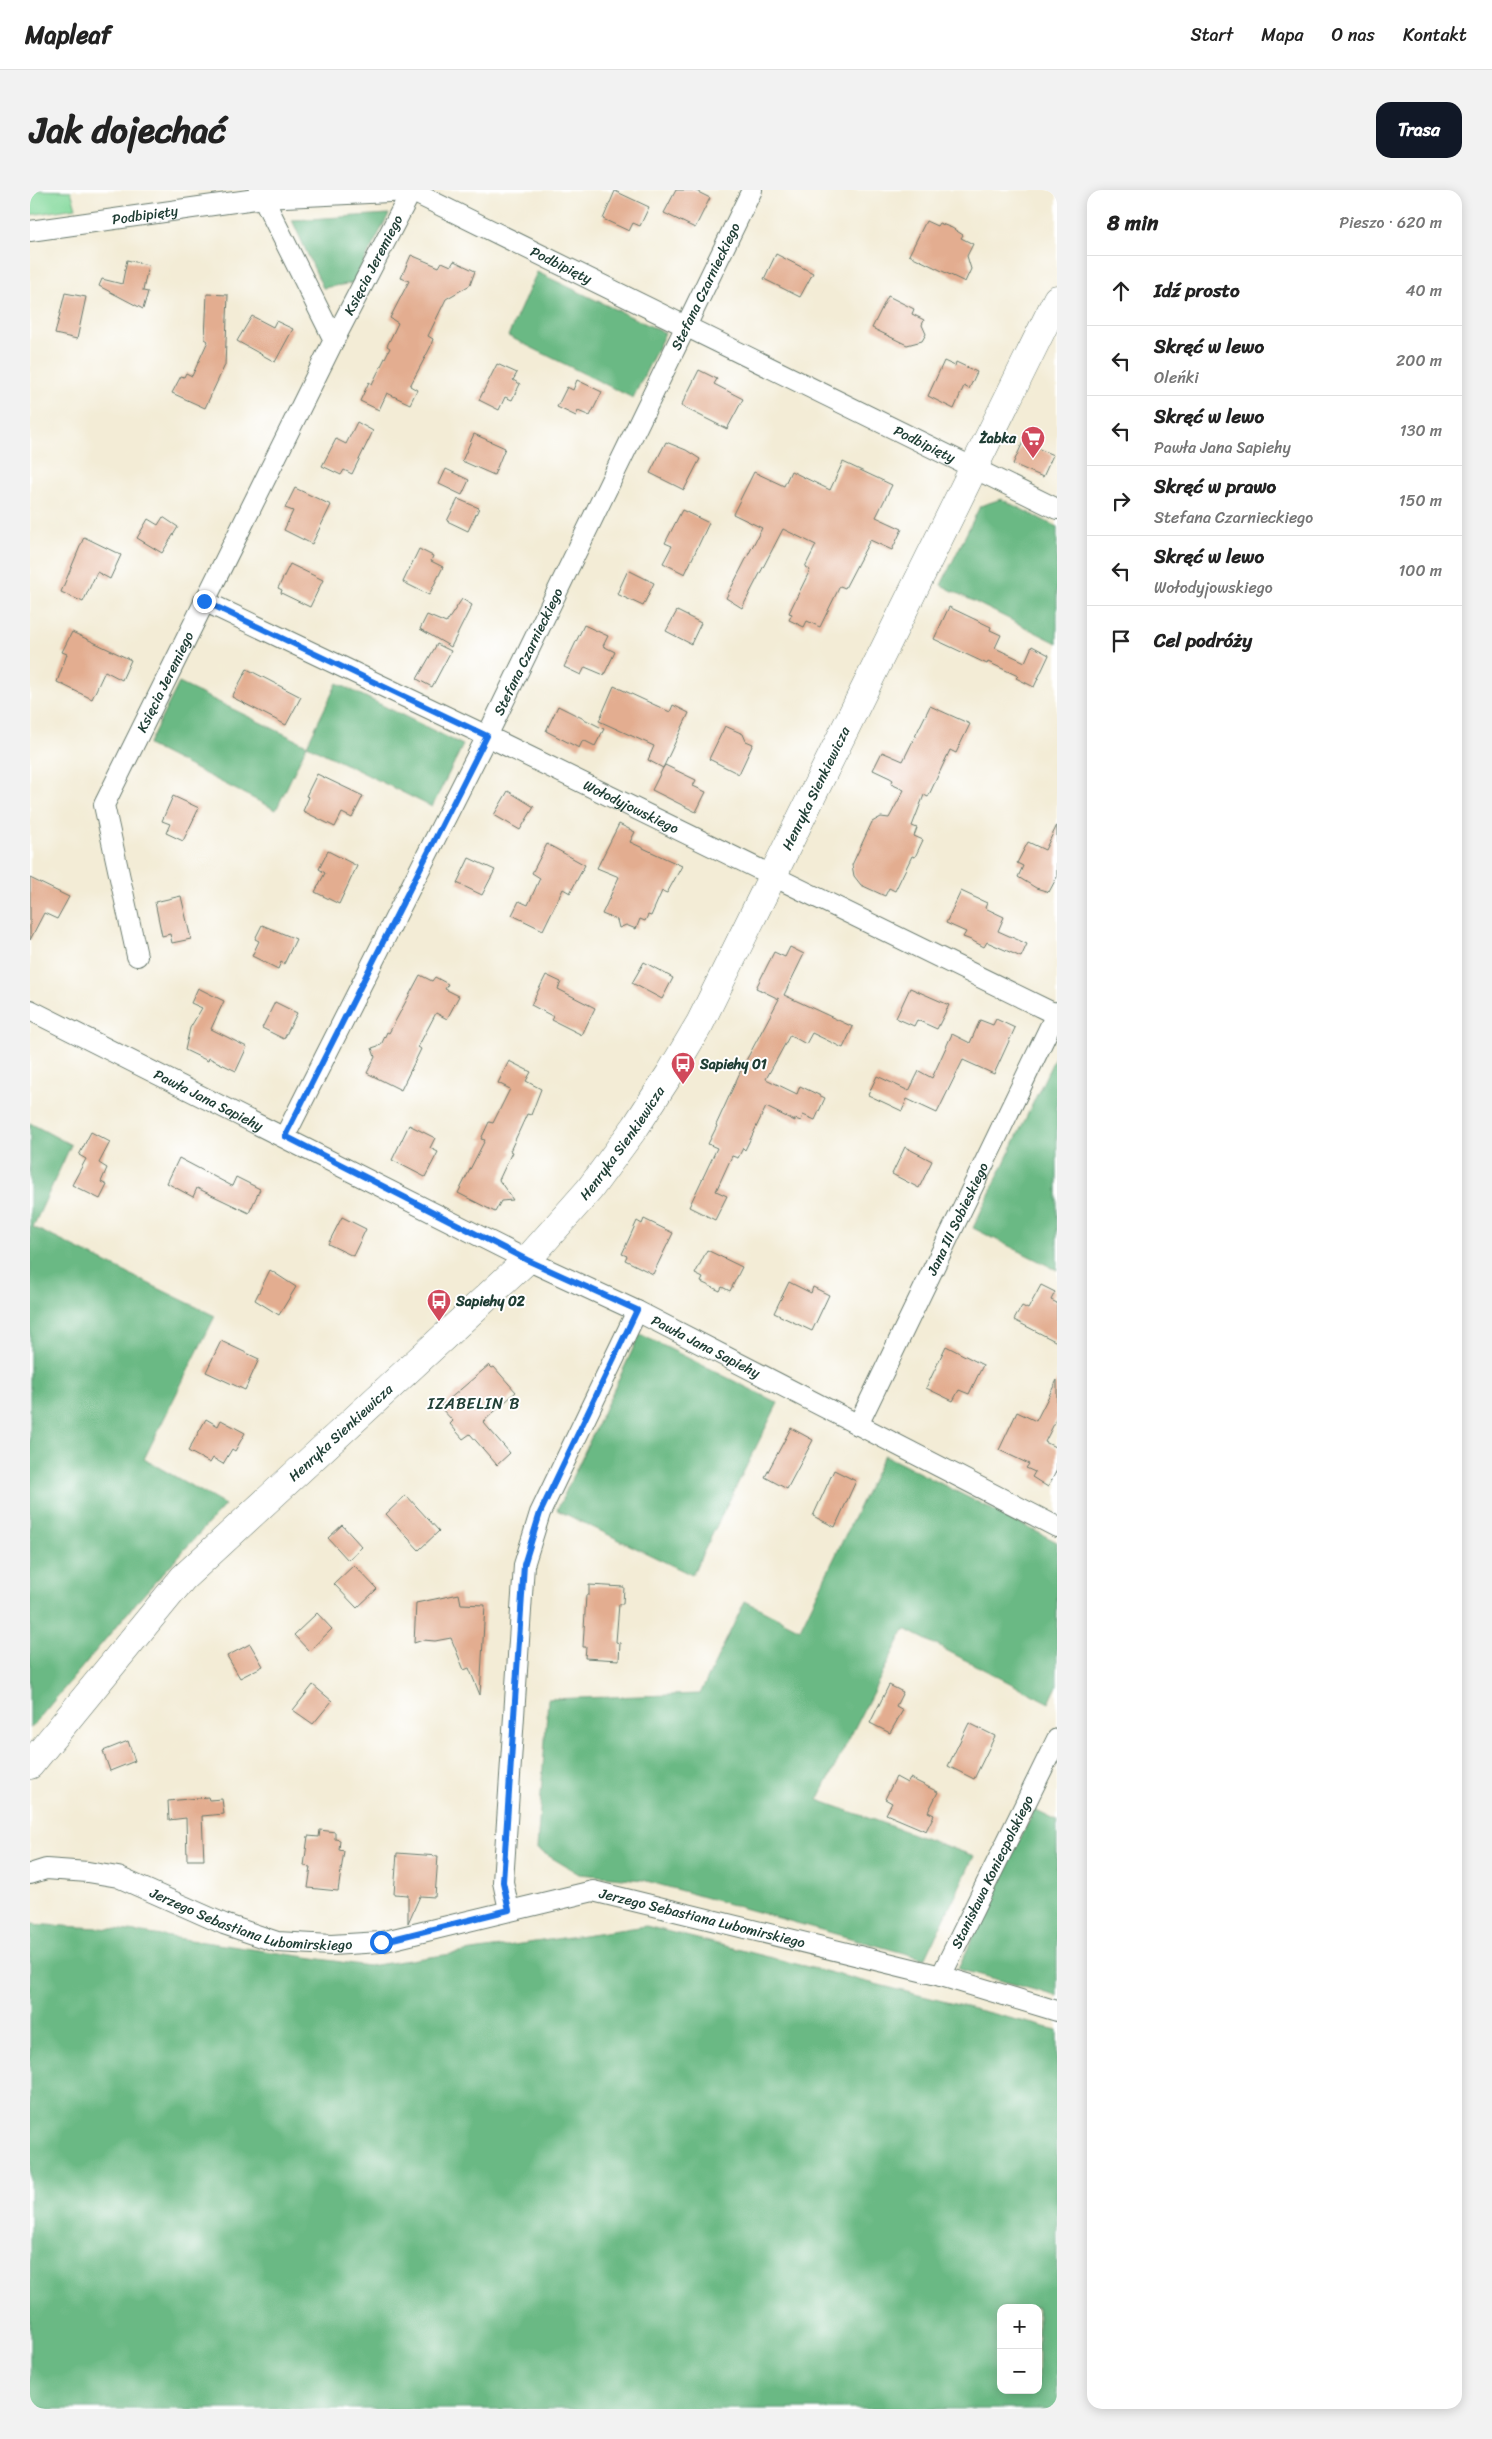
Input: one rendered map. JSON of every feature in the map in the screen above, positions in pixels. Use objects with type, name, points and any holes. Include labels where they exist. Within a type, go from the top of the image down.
[{"type":"street","name":"Podbipięty","points":[[30,231],[261,194],[411,190],[1057,509]]},
{"type":"street","name":"Księcia Jeremiego","points":[[137,956],[104,805],[334,340],[411,190]]},
{"type":"street","name":"Stefana Czarnieckiego","points":[[285,1136],[487,736],[752,190]]},
{"type":"street","name":"Księcia Jeremiego","points":[[261,194],[334,340]]},
{"type":"street","name":"Henryka Sienkiewicza","points":[[30,1765],[183,1578],[527,1260],[588,1190],[636,1126],[700,1023],[1057,299]]},
{"type":"street","name":"Wołodyjowskiego","points":[[204,601],[487,736],[1057,1014]]},
{"type":"street","name":"Pawła Jana Sapiehy","points":[[30,1010],[285,1136],[527,1260],[637,1310],[1057,1527]]},
{"type":"street","name":"Jana III Sobieskiego","points":[[858,1425],[1057,1014]]},
{"type":"street","points":[[509,1910],[503,1882],[524,1565],[540,1513],[637,1310]]},
{"type":"street","name":"Stanisława Koniecpolskiego","points":[[941,1976],[1057,1739]]},
{"type":"street","name":"Jerzego Sebastiana Lubomirskiego","points":[[30,1874],[46,1869],[88,1872],[118,1877],[224,1924],[277,1942],[330,1945],[381,1942],[593,1891],[941,1976],[1057,2011]]},
{"type":"green space","points":[[30,190],[71,191],[76,208],[30,215]]},
{"type":"green space","points":[[389,214],[353,283],[323,288],[292,220]]},
{"type":"green space","points":[[537,272],[665,333],[633,398],[508,336]]},
{"type":"green space","points":[[1001,499],[1057,527],[1057,643],[941,585],[980,506]]},
{"type":"green space","points":[[179,683],[307,745],[276,810],[148,745]]},
{"type":"green space","points":[[337,683],[463,745],[432,807],[307,745]]},
{"type":"green space","points":[[1057,1053],[1057,1270],[973,1228]]},
{"type":"green space","points":[[30,1123],[71,1145],[33,1227],[215,1316],[144,1459],[225,1505],[136,1603],[30,1729]]},
{"type":"green space","points":[[640,1334],[778,1403],[692,1575],[557,1510]]},
{"type":"green space","points":[[884,1455],[1057,1542],[1057,1686],[1049,1703],[905,1629],[818,1800],[974,1856],[925,1959],[643,1880],[579,1874],[537,1849],[548,1699],[700,1694],[745,1601],[800,1629]]},
{"type":"green space","points":[[1034,1810],[1057,1821],[1057,1996],[958,1969]]},
{"type":"green space","points":[[30,1924],[115,1929],[368,1966],[646,1926],[1057,2030],[1057,2409],[30,2409]]},
{"type":"building","points":[[676,190],[694,190],[710,198],[695,228],[664,213]]},
{"type":"building","points":[[615,191],[649,207],[640,226],[633,223],[629,231],[603,219]]},
{"type":"building","points":[[926,221],[937,226],[939,223],[952,228],[963,235],[961,238],[973,244],[967,256],[971,269],[965,282],[909,255]]},
{"type":"building","points":[[776,254],[813,273],[800,297],[764,279]]},
{"type":"building","points":[[411,255],[439,267],[442,262],[451,266],[454,261],[475,271],[470,285],[446,299],[428,336],[433,339],[430,348],[410,386],[417,390],[410,404],[387,393],[379,410],[360,401],[369,382],[372,384],[390,348],[387,346],[398,323],[390,318],[409,281],[401,278]]},
{"type":"building","points":[[127,260],[148,265],[143,291],[148,292],[143,309],[99,286],[102,279],[122,284]]},
{"type":"building","points":[[65,293],[86,297],[77,339],[55,334]]},
{"type":"building","points":[[207,294],[228,295],[225,365],[205,408],[172,393],[181,376],[184,377],[186,373],[192,376],[208,341],[205,339]]},
{"type":"building","points":[[888,296],[914,309],[912,314],[924,320],[922,325],[926,334],[922,341],[907,345],[872,328]]},
{"type":"building","points":[[252,316],[273,327],[276,321],[293,329],[275,362],[237,341]]},
{"type":"building","points":[[944,361],[955,366],[956,362],[977,372],[969,389],[964,386],[954,409],[928,396]]},
{"type":"building","points":[[497,364],[517,373],[513,380],[520,384],[512,400],[505,397],[499,410],[479,400]]},
{"type":"building","points":[[699,370],[717,379],[714,384],[743,399],[727,429],[681,406]]},
{"type":"building","points":[[577,380],[602,392],[590,416],[578,411],[576,416],[557,407],[567,387],[573,390]]},
{"type":"building","points":[[357,422],[373,431],[352,474],[344,470],[341,475],[322,466],[336,439],[346,444]]},
{"type":"building","points":[[474,434],[505,448],[494,475],[462,461]]},
{"type":"building","points":[[666,442],[686,450],[700,459],[684,490],[650,473]]},
{"type":"building","name":"Żabka","points":[[1023,442],[1053,455],[1043,477],[1013,464]]},
{"type":"building","points":[[843,462],[892,485],[876,517],[902,529],[892,550],[870,540],[845,588],[840,586],[820,627],[807,621],[804,627],[789,620],[792,614],[789,613],[810,570],[805,567],[816,545],[783,529],[742,608],[726,598],[762,528],[733,514],[754,472],[784,486],[791,471],[830,490]]},
{"type":"building","points":[[446,469],[469,480],[462,495],[439,484]]},
{"type":"building","points":[[295,488],[331,505],[312,544],[284,530],[293,511],[285,508]]},
{"type":"building","points":[[458,499],[479,508],[468,531],[447,521]]},
{"type":"building","points":[[682,510],[709,523],[685,574],[663,563],[672,546],[665,543]]},
{"type":"building","points":[[163,517],[178,527],[162,553],[137,538],[148,519],[158,525]]},
{"type":"building","points":[[84,537],[121,555],[110,579],[97,572],[83,602],[61,592]]},
{"type":"building","points":[[419,549],[433,556],[431,561],[443,567],[429,595],[403,582]]},
{"type":"building","points":[[290,564],[323,580],[310,607],[281,593],[282,590],[278,588]]},
{"type":"building","points":[[628,570],[654,583],[643,606],[617,594]]},
{"type":"building","points":[[462,599],[472,605],[451,647],[420,629],[427,615],[446,623]]},
{"type":"building","points":[[949,607],[991,627],[990,630],[1001,635],[995,648],[1025,662],[1032,646],[1049,655],[1034,687],[1016,678],[1018,676],[988,662],[987,664],[934,639]]},
{"type":"building","points":[[677,611],[701,623],[691,644],[666,631]]},
{"type":"building","points":[[584,625],[608,636],[603,646],[615,652],[604,675],[585,667],[581,675],[564,667]]},
{"type":"building","points":[[72,632],[131,660],[122,680],[105,671],[92,699],[57,682],[67,654],[62,652]]},
{"type":"building","points":[[437,644],[451,651],[432,687],[417,679]]},
{"type":"building","points":[[247,669],[301,697],[286,725],[232,697]]},
{"type":"building","points":[[614,686],[670,712],[673,705],[689,713],[663,768],[648,760],[654,746],[599,721]]},
{"type":"building","points":[[558,706],[604,729],[595,746],[583,740],[579,748],[546,731]]},
{"type":"building","points":[[930,706],[970,724],[956,753],[950,750],[928,797],[924,795],[912,826],[917,828],[914,836],[923,840],[915,857],[912,856],[895,891],[889,888],[885,896],[861,885],[854,876],[852,865],[872,822],[881,817],[889,818],[904,790],[891,784],[893,780],[890,778],[873,770],[882,752],[903,761]]},
{"type":"building","points":[[725,726],[743,734],[746,741],[753,744],[739,774],[709,759]]},
{"type":"building","points":[[665,765],[696,780],[693,786],[706,792],[696,812],[652,790]]},
{"type":"building","points":[[317,774],[363,796],[352,818],[342,813],[335,827],[303,811],[309,797],[306,796]]},
{"type":"building","points":[[508,791],[534,807],[520,830],[494,815]]},
{"type":"building","points":[[173,796],[199,808],[183,841],[166,833],[170,824],[162,821]]},
{"type":"building","points":[[619,824],[635,832],[630,842],[682,866],[667,893],[662,891],[651,916],[648,915],[645,921],[640,919],[636,929],[626,925],[619,928],[617,920],[602,914],[619,877],[597,868]]},
{"type":"building","points":[[1057,825],[1057,877],[1049,892],[1036,888],[1018,877],[1023,866],[1017,863],[1028,842],[1045,850]]},
{"type":"building","points":[[547,844],[585,865],[570,893],[563,889],[543,930],[512,915],[519,901],[528,905],[540,878],[532,873]]},
{"type":"building","points":[[328,851],[357,866],[339,904],[315,892],[325,873],[319,869]]},
{"type":"building","points":[[469,858],[495,870],[482,895],[457,883]]},
{"type":"building","points":[[30,878],[69,897],[57,919],[44,913],[30,940]]},
{"type":"building","points":[[961,891],[987,903],[985,908],[1004,917],[998,931],[1027,944],[1021,957],[987,942],[984,947],[963,937],[966,932],[946,923]]},
{"type":"building","points":[[181,896],[191,939],[172,943],[170,934],[162,936],[155,902]]},
{"type":"building","points":[[262,925],[296,939],[284,964],[281,962],[278,969],[252,956],[259,941],[255,939]]},
{"type":"building","points":[[790,947],[804,954],[784,995],[853,1027],[843,1048],[812,1033],[806,1044],[790,1035],[766,1079],[797,1094],[800,1086],[825,1098],[815,1120],[803,1115],[801,1121],[795,1119],[795,1121],[766,1107],[745,1150],[743,1148],[738,1158],[732,1156],[716,1191],[727,1196],[715,1220],[689,1207],[717,1148],[708,1144],[716,1125],[742,1068],[779,999],[756,988],[774,952],[785,957]]},
{"type":"building","points":[[644,962],[673,978],[662,999],[632,983]]},
{"type":"building","points":[[420,975],[432,981],[435,977],[448,984],[445,989],[459,996],[447,1019],[436,1013],[418,1047],[421,1049],[401,1090],[367,1073],[375,1057],[372,1048],[381,1045],[387,1032],[389,1033]]},
{"type":"building","points":[[546,975],[561,982],[558,989],[595,1008],[582,1035],[552,1020],[554,1017],[531,1005]]},
{"type":"building","points":[[198,988],[224,1001],[211,1029],[247,1047],[236,1071],[209,1058],[208,1061],[185,1050],[190,1028],[202,1008],[191,1003]]},
{"type":"building","points":[[910,988],[949,1005],[937,1029],[917,1020],[914,1026],[896,1018]]},
{"type":"building","points":[[275,1002],[297,1013],[284,1039],[262,1028]]},
{"type":"building","points":[[996,1019],[1015,1028],[994,1074],[963,1060],[937,1113],[907,1099],[902,1111],[868,1095],[877,1076],[909,1091],[919,1071],[932,1078],[952,1034],[970,1043],[980,1020],[993,1025]]},
{"type":"building","points":[[509,1061],[531,1072],[526,1081],[541,1089],[531,1115],[527,1114],[499,1180],[513,1200],[501,1201],[495,1212],[458,1193],[485,1140],[481,1139],[489,1122],[493,1123],[510,1089],[498,1083]]},
{"type":"building","points":[[409,1125],[435,1138],[430,1148],[438,1152],[425,1177],[392,1160]]},
{"type":"building","points":[[91,1132],[110,1142],[99,1163],[107,1168],[101,1182],[107,1185],[100,1199],[72,1185],[86,1159],[79,1155]]},
{"type":"building","points":[[905,1147],[932,1161],[919,1188],[892,1174]]},
{"type":"building","points":[[179,1158],[232,1186],[236,1177],[260,1189],[249,1213],[197,1188],[193,1197],[167,1183]]},
{"type":"building","points":[[342,1217],[366,1229],[353,1256],[328,1244]]},
{"type":"building","points":[[644,1219],[673,1233],[653,1274],[625,1260],[627,1256],[622,1254],[637,1221],[642,1224]]},
{"type":"building","points":[[707,1250],[742,1267],[730,1291],[722,1287],[720,1291],[701,1282],[703,1278],[695,1274]]},
{"type":"building","points":[[270,1270],[296,1287],[279,1315],[255,1300]]},
{"type":"building","points":[[789,1282],[811,1293],[813,1287],[829,1295],[812,1331],[774,1313]]},
{"type":"building","points":[[1041,1285],[1055,1292],[1051,1300],[1057,1303],[1057,1342],[1014,1320],[1022,1306],[1028,1309]]},
{"type":"building","points":[[221,1341],[259,1359],[245,1390],[206,1372]]},
{"type":"building","points":[[946,1346],[983,1365],[969,1394],[959,1390],[953,1401],[926,1388]]},
{"type":"building","points":[[489,1365],[492,1368],[494,1367],[516,1392],[483,1422],[510,1453],[497,1465],[470,1434],[463,1439],[450,1424],[453,1421],[440,1407]]},
{"type":"building","points":[[1057,1380],[1057,1418],[1045,1442],[1057,1448],[1057,1470],[1048,1487],[1032,1477],[1035,1472],[1026,1468],[1029,1464],[999,1450],[1017,1412],[1036,1421]]},
{"type":"building","points":[[206,1419],[218,1426],[221,1420],[245,1433],[235,1451],[232,1449],[223,1464],[213,1458],[210,1463],[188,1451]]},
{"type":"building","points":[[791,1428],[813,1440],[787,1489],[765,1477]]},
{"type":"building","points":[[834,1470],[856,1481],[835,1527],[813,1516]]},
{"type":"building","points":[[406,1495],[439,1531],[419,1550],[386,1514]]},
{"type":"building","points":[[342,1525],[362,1547],[348,1560],[328,1538]]},
{"type":"building","points":[[354,1565],[377,1589],[357,1608],[334,1584]]},
{"type":"building","points":[[589,1585],[624,1587],[623,1604],[619,1604],[616,1642],[620,1643],[619,1660],[585,1658],[586,1647],[583,1647],[586,1595],[589,1595]]},
{"type":"building","points":[[459,1594],[461,1604],[485,1605],[480,1695],[469,1668],[464,1670],[451,1638],[435,1641],[423,1640],[414,1643],[416,1603]]},
{"type":"building","points":[[317,1613],[332,1629],[309,1651],[294,1635]]},
{"type":"building","points":[[250,1644],[263,1666],[240,1678],[227,1656]]},
{"type":"building","points":[[313,1685],[332,1701],[313,1724],[293,1710]]},
{"type":"building","points":[[889,1685],[903,1692],[896,1706],[903,1710],[890,1733],[870,1723]]},
{"type":"building","points":[[969,1723],[995,1736],[974,1779],[948,1766]]},
{"type":"building","points":[[128,1741],[135,1761],[110,1771],[103,1751]]},
{"type":"building","points":[[896,1777],[907,1783],[910,1778],[938,1792],[928,1812],[934,1815],[926,1831],[886,1814],[892,1803],[885,1799]]},
{"type":"building","points":[[208,1797],[209,1800],[222,1799],[224,1814],[202,1816],[204,1860],[187,1860],[186,1818],[169,1820],[168,1801]]},
{"type":"building","points":[[320,1830],[335,1832],[335,1839],[340,1840],[339,1850],[344,1851],[338,1891],[308,1888],[311,1867],[304,1866],[308,1836],[319,1837]]},
{"type":"building","points":[[397,1853],[438,1856],[435,1897],[420,1896],[408,1923],[408,1895],[394,1894]]},
{"type":"place","name":"Żabka","points":[[1033,459]]},
{"type":"place","name":"Sapiehy 01","points":[[683,1085]]},
{"type":"place","name":"Sapiehy 02","points":[[439,1322]]},
{"type":"district","name":"IZABELIN B","points":[[474,1403]]},
{"type":"route","points":[[204,601],[487,736],[285,1136],[527,1260],[637,1310],[540,1513],[524,1565],[503,1882],[509,1910],[381,1942]]}]
